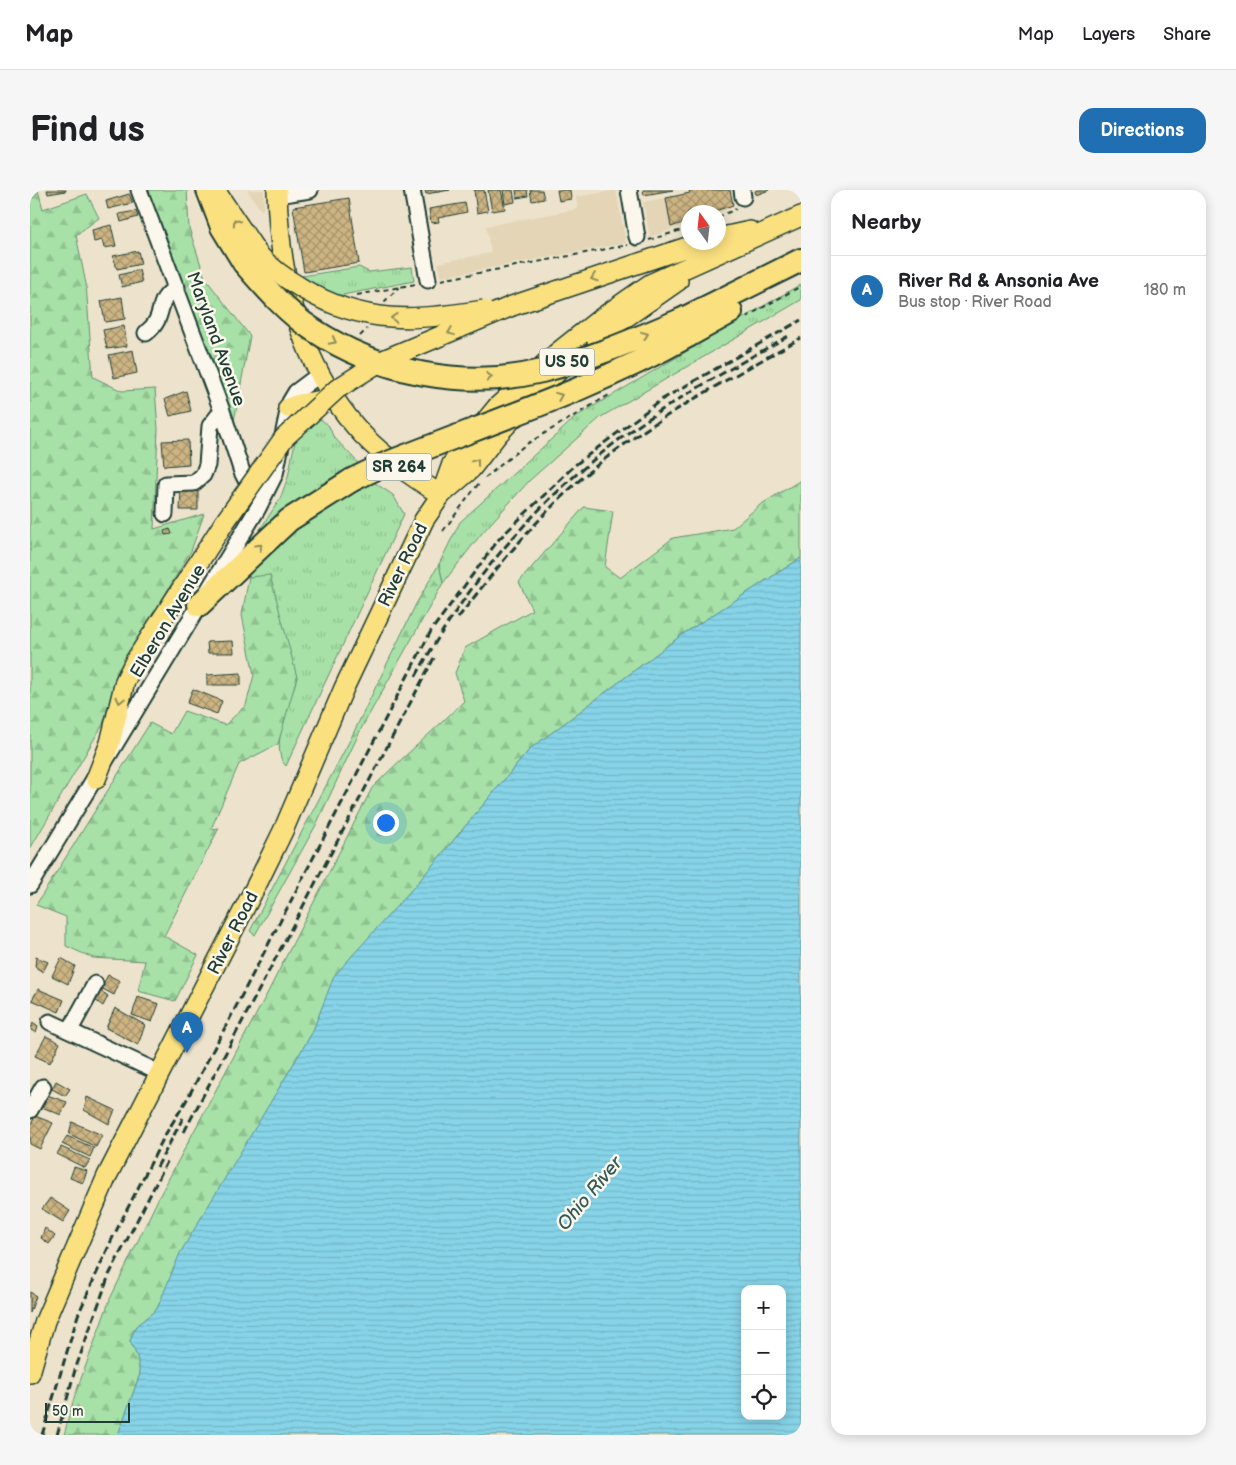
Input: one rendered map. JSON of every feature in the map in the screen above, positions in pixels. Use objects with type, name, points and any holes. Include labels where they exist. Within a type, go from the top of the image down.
[{"type":"highway","points":[[208,190],[222,227],[251,258],[285,308],[334,342],[385,364],[430,375],[483,378],[541,371],[685,328],[801,271]]},
{"type":"highway","points":[[199,605],[289,520],[352,480],[383,465],[604,378],[651,357],[685,328],[801,260]]},
{"type":"main road","points":[[216,190],[251,258],[318,298],[356,313],[378,317],[418,319],[512,306]]},
{"type":"main road","name":"SR 264","points":[[277,192],[284,276],[294,314],[320,374],[335,398],[373,445],[398,466],[441,495]]},
{"type":"main road","name":"River Road","points":[[726,244],[796,218]]},
{"type":"main road","points":[[96,779],[110,743],[120,695],[128,674],[224,523],[284,438],[336,388],[381,361],[512,306],[681,249]]},
{"type":"main road","name":"River Road","points":[[30,1373],[34,1346],[108,1176],[260,880],[397,574],[424,520],[441,495],[452,464],[498,407],[557,353],[600,319],[650,284],[712,250]]},
{"type":"main road","points":[[288,408],[299,404],[335,398]]},
{"type":"street","name":"Maryland Avenue","points":[[139,190],[222,411],[242,472],[246,480],[264,496]]},
{"type":"street","points":[[277,192],[310,190]]},
{"type":"street","points":[[412,190],[429,281]]},
{"type":"street","points":[[629,190],[638,241]]},
{"type":"street","points":[[146,334],[155,326],[161,313],[163,298],[167,293],[177,288]]},
{"type":"street","name":"Elberon Avenue","points":[[30,885],[96,779],[258,508],[278,462],[288,408],[296,392],[320,374]]},
{"type":"street","points":[[165,514],[166,484],[194,483],[203,476],[207,465],[210,426],[222,411]]},
{"type":"street","points":[[70,1030],[95,984]]},
{"type":"street","points":[[50,1022],[160,1073]]},
{"type":"street","points":[[30,1110],[43,1086]]},
{"type":"path","points":[[726,210],[740,199]]},
{"type":"path","points":[[352,296],[638,241],[681,230]]},
{"type":"path","points":[[742,320],[801,286]]},
{"type":"path","points":[[443,531],[469,494],[499,465],[539,436],[614,392]]},
{"type":"shaded area","points":[[247,190],[264,190],[264,207],[261,211]]},
{"type":"shaded area","points":[[616,190],[626,243],[441,277],[438,263],[491,253],[486,226],[578,209],[576,197]]},
{"type":"shaded area","points":[[689,190],[730,190],[733,207],[726,210],[726,205],[681,205],[681,226],[650,237],[643,202],[690,193]]},
{"type":"green space","points":[[30,190],[38,190],[43,209],[87,194],[99,218],[76,235],[86,284],[93,377],[122,391],[155,389],[158,429],[154,529],[204,514],[191,551],[117,675],[103,724],[30,849]]},
{"type":"green space","points":[[147,190],[187,190],[189,228],[205,278],[250,336],[234,421],[156,210]]},
{"type":"green space","points":[[359,267],[369,272],[412,267],[414,281],[307,302],[302,276]]},
{"type":"green space","points":[[801,284],[801,300],[601,417],[530,480],[482,533],[443,583],[439,564],[460,522],[577,416]]},
{"type":"green space","points":[[317,416],[329,426],[333,436],[362,467],[255,537],[280,499],[288,477],[296,436]]},
{"type":"green space","points":[[801,480],[801,558],[683,634],[530,749],[421,879],[335,976],[312,1033],[181,1253],[157,1309],[136,1326],[130,1341],[137,1356],[140,1374],[118,1435],[64,1435],[74,1398],[110,1299],[159,1197],[268,992],[372,788],[464,701],[455,673],[465,648],[532,610],[519,582],[584,507],[613,511],[605,567],[620,578],[673,538],[733,528],[760,505]]},
{"type":"green space","points":[[372,481],[393,495],[404,514],[286,766],[281,758],[279,748],[280,736],[282,723],[297,677],[249,577],[249,572],[278,544],[321,508]]},
{"type":"green space","points":[[439,564],[443,583],[361,729],[316,825],[255,935],[250,931],[351,738],[416,604]]},
{"type":"green space","points":[[270,575],[297,677],[278,744],[239,764],[211,829],[219,828],[164,936],[198,955],[175,1001],[138,991],[145,961],[93,958],[66,946],[66,917],[36,905],[150,723],[171,734],[184,711],[225,725],[246,705],[254,675],[242,615],[249,577]]},
{"type":"water","name":"Ohio River","points":[[801,558],[801,1435],[118,1435],[140,1374],[137,1356],[130,1341],[136,1326],[157,1309],[180,1253],[312,1033],[334,976],[421,879],[530,749],[683,634]]},
{"type":"building","points":[[47,190],[66,190],[66,191],[48,194]]},
{"type":"building","points":[[425,190],[450,190],[426,194]]},
{"type":"building","points":[[474,190],[484,190],[488,211],[477,213]]},
{"type":"building","points":[[488,190],[501,190],[505,209],[492,211]]},
{"type":"building","points":[[503,190],[513,190],[515,202],[505,204]]},
{"type":"building","points":[[516,190],[527,190],[528,196],[517,198]]},
{"type":"building","points":[[530,190],[542,190],[544,199],[532,201]]},
{"type":"building","points":[[557,190],[570,190],[571,199],[559,201]]},
{"type":"building","points":[[643,190],[673,190],[644,195]]},
{"type":"building","points":[[689,190],[730,190],[733,205],[726,207],[726,205],[681,205],[681,223],[671,227],[666,198],[690,193]]},
{"type":"building","points":[[769,190],[756,195],[755,191]]},
{"type":"building","points":[[129,194],[133,203],[108,209],[106,201]]},
{"type":"building","points":[[349,198],[359,263],[304,272],[293,207]]},
{"type":"building","points":[[465,203],[467,212],[438,218],[439,222],[431,223],[429,209]]},
{"type":"building","points":[[136,211],[138,217],[121,222],[119,214]]},
{"type":"building","points":[[111,225],[116,246],[104,248],[102,240],[94,242],[92,230]]},
{"type":"building","points":[[138,251],[141,264],[117,269],[113,256]]},
{"type":"building","points":[[139,270],[142,282],[122,287],[119,275]]},
{"type":"building","points":[[122,297],[125,319],[105,322],[101,301]]},
{"type":"building","points":[[124,326],[127,346],[107,349],[103,330]]},
{"type":"building","points":[[133,350],[137,373],[114,378],[109,355]]},
{"type":"building","points":[[186,391],[191,411],[170,416],[165,399]]},
{"type":"building","points":[[188,440],[189,464],[164,466],[162,441]]},
{"type":"building","points":[[181,490],[198,490],[198,510],[180,510]]},
{"type":"building","points":[[170,529],[172,534],[165,535],[164,531]]},
{"type":"building","points":[[233,641],[234,653],[208,653],[207,642]]},
{"type":"building","points":[[241,673],[241,685],[207,685],[207,675]]},
{"type":"building","points":[[193,689],[222,701],[217,714],[187,703]]},
{"type":"building","points":[[36,957],[48,962],[43,972],[35,967]]},
{"type":"building","points":[[61,958],[75,966],[68,984],[52,976]]},
{"type":"building","points":[[108,975],[120,981],[114,995],[101,988]]},
{"type":"building","points":[[38,989],[64,1000],[59,1012],[32,1000]]},
{"type":"building","points":[[101,991],[108,996],[103,1006],[95,1000]]},
{"type":"building","points":[[138,997],[159,1004],[152,1022],[132,1015]]},
{"type":"building","points":[[115,1008],[145,1025],[138,1045],[106,1028]]},
{"type":"building","points":[[33,1023],[38,1027],[36,1033],[31,1030]]},
{"type":"building","points":[[46,1036],[60,1043],[50,1063],[35,1056]]},
{"type":"building","points":[[56,1081],[70,1089],[65,1096],[52,1089]]},
{"type":"building","points":[[47,1095],[67,1102],[61,1115],[42,1107]]},
{"type":"building","points":[[87,1097],[115,1110],[109,1124],[84,1110]]},
{"type":"building","points":[[35,1116],[53,1123],[40,1149],[30,1144],[30,1127]]},
{"type":"building","points":[[72,1122],[102,1135],[96,1147],[69,1134]]},
{"type":"building","points":[[67,1136],[94,1148],[90,1157],[62,1144]]},
{"type":"building","points":[[61,1147],[90,1160],[85,1168],[57,1154]]},
{"type":"building","points":[[74,1167],[87,1171],[83,1183],[70,1178]]},
{"type":"building","points":[[50,1198],[70,1211],[63,1222],[42,1209]]},
{"type":"building","points":[[45,1228],[55,1236],[49,1244],[41,1238]]},
{"type":"building","points":[[30,1292],[36,1296],[30,1313]]},
{"type":"railway","points":[[42,1435],[78,1315],[112,1239],[165,1135],[186,1101],[229,1020],[431,631],[499,539],[575,465],[661,400],[801,320]]},
{"type":"railway","points":[[416,676],[436,641],[483,574],[508,543],[565,485],[596,458],[647,419],[790,335]]},
{"type":"railway","points":[[458,618],[491,576],[543,516],[601,462],[649,427],[724,381],[801,338]]},
{"type":"railway","points":[[184,1132],[435,656]]},
{"type":"railway","points":[[157,1167],[183,1118]]},
{"type":"railway","points":[[57,1435],[75,1370],[109,1275],[168,1160]]},
{"type":"place","name":"River Rd & Ansonia Ave","points":[[187,1053]]}]
